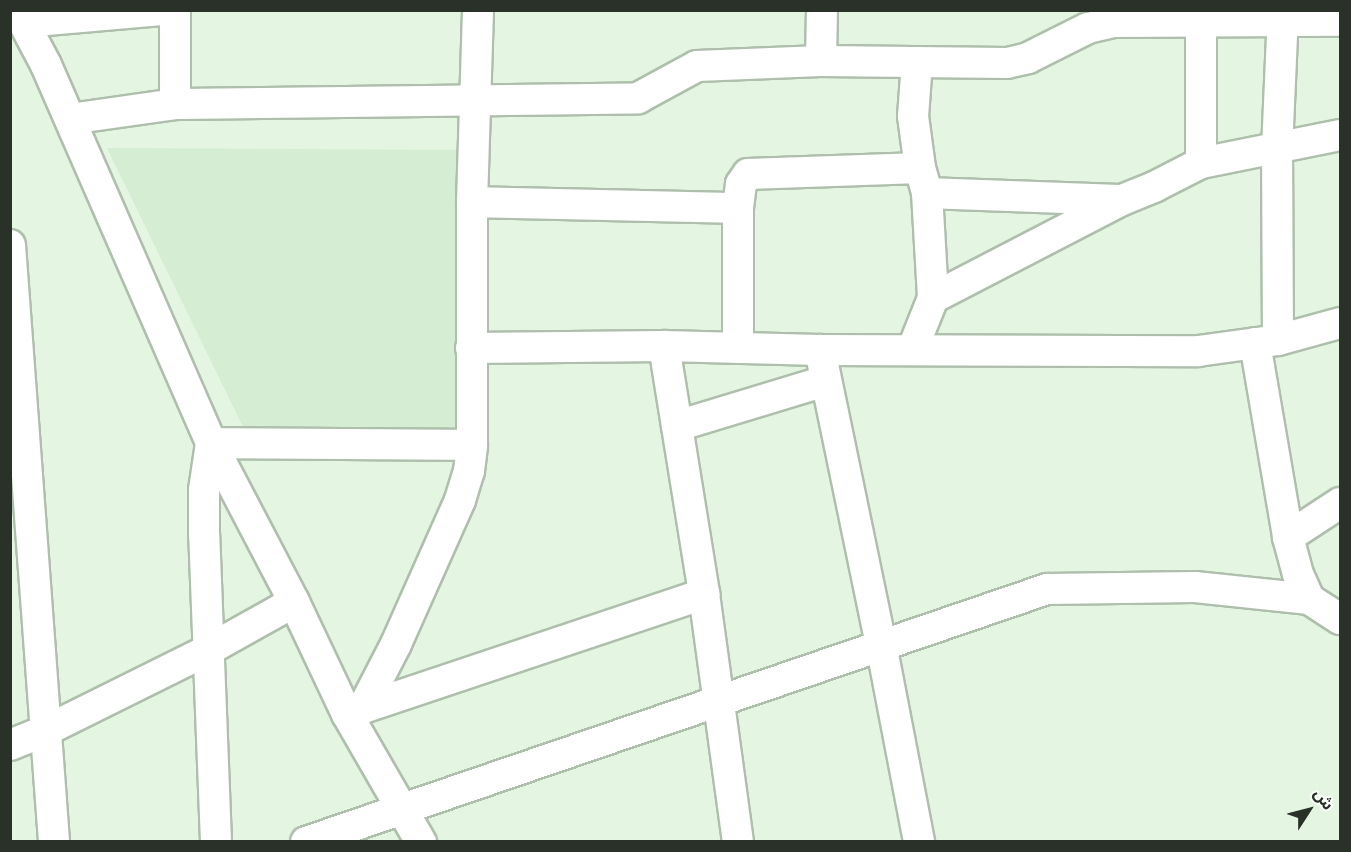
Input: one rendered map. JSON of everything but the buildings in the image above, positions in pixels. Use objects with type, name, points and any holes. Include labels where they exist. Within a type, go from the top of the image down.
[{"type":"street","points":[[161,10],[20,16],[70,119],[211,443],[294,602],[355,711],[402,810],[421,842]]},
{"type":"street","points":[[175,10],[175,104]]},
{"type":"street","points":[[355,711],[396,644],[460,500],[469,471],[472,446],[472,202],[478,10]]},
{"type":"street","points":[[821,61],[822,10]]},
{"type":"street","points":[[70,119],[175,104],[638,98],[697,66],[821,61],[1007,63],[1028,58],[1088,28],[1114,22],[1184,17],[1283,15],[1341,21]]},
{"type":"street","points":[[1283,15],[1266,341],[1288,537],[1298,574],[1309,599]]},
{"type":"street","points":[[1184,17],[1202,163]]},
{"type":"street","points":[[913,348],[933,298],[924,180],[913,116],[917,62]]},
{"type":"street","points":[[933,298],[1122,200],[1154,188],[1202,163],[1277,150],[1341,135]]},
{"type":"street","points":[[738,348],[738,208],[741,184],[748,174],[924,180],[1122,200]]},
{"type":"street","points":[[472,202],[738,208]]},
{"type":"street","points":[[10,245],[54,842]]},
{"type":"street","points":[[471,348],[664,346],[820,350],[913,348],[1198,351],[1266,341],[1341,323]]},
{"type":"street","points":[[664,346],[704,594],[738,842]]},
{"type":"street","points":[[820,350],[881,644],[919,842]]},
{"type":"street","points":[[677,426],[825,381]]},
{"type":"street","points":[[211,443],[472,446]]},
{"type":"street","points":[[211,443],[204,512],[216,842]]},
{"type":"street","points":[[1288,537],[1341,503]]},
{"type":"street","points":[[306,842],[718,703],[881,644],[1047,588],[1195,587],[1309,599],[1341,619]]},
{"type":"street","points":[[355,711],[704,594]]},
{"type":"street","points":[[10,745],[45,731],[208,650],[294,602]]},
{"type":"shaded area","points":[[107,148],[464,150],[465,429],[245,431]]}]
